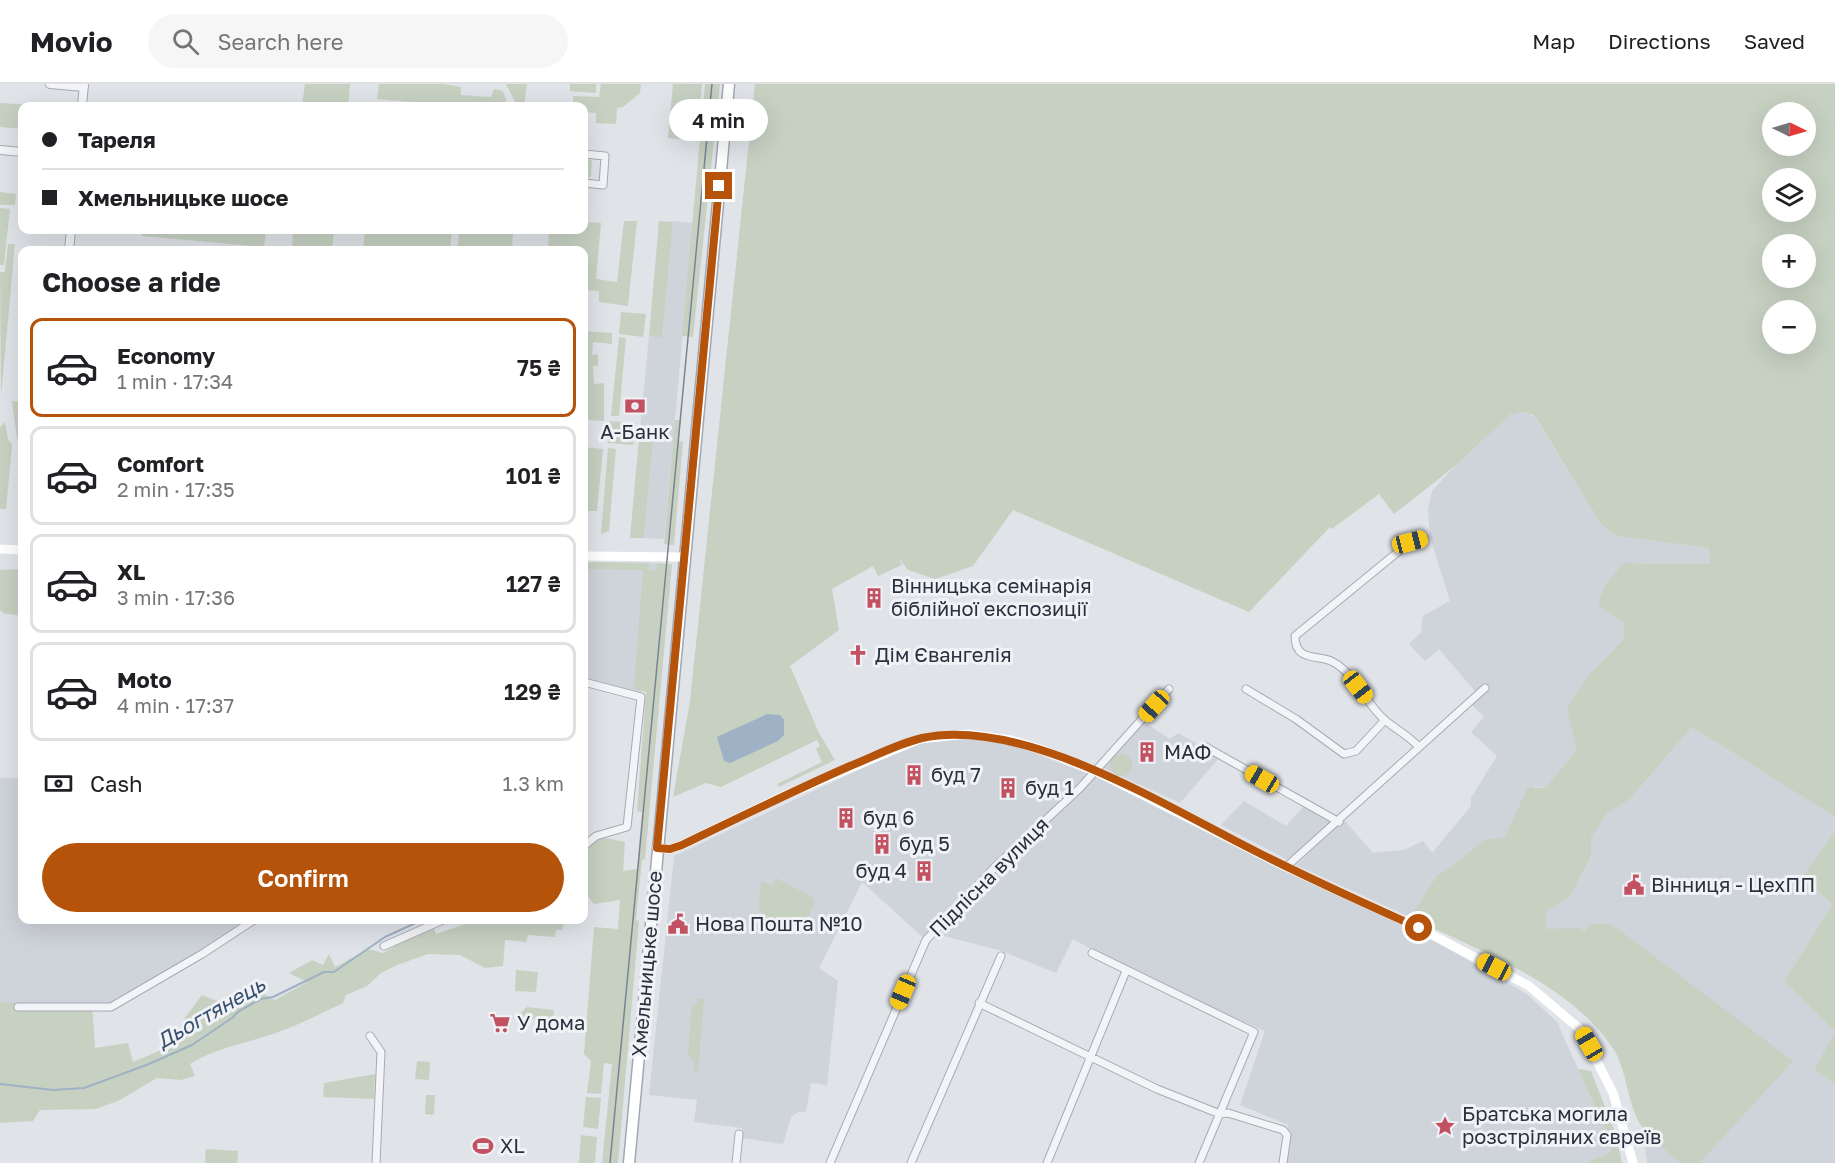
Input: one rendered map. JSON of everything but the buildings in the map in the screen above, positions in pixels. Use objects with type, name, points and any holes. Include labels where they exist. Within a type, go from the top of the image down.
[{"type":"main road","name":"Хмельницьке шосе","points":[[629,1163],[729,84]]},
{"type":"main road","points":[[0,549],[18,550]]},
{"type":"main road","points":[[588,556],[684,557]]},
{"type":"main road","points":[[657,848],[670,849],[682,845],[781,797],[920,739],[947,735],[992,736],[1040,749],[1095,771],[1286,867],[1419,928],[1530,986],[1581,1030],[1598,1059],[1623,1122],[1633,1163]]},
{"type":"street","points":[[50,84],[84,85],[82,102]]},
{"type":"street","points":[[0,150],[18,152]]},
{"type":"street","points":[[588,154],[605,156],[603,184],[588,183]]},
{"type":"street","points":[[1419,747],[1384,720],[1358,687],[1332,662],[1309,657],[1301,652],[1295,636],[1410,542],[1424,538]]},
{"type":"street","points":[[588,683],[641,697],[627,827],[596,836],[588,843]]},
{"type":"street","points":[[1286,867],[1339,822],[1485,688]]},
{"type":"street","name":"Підлісна вулиця","points":[[830,1163],[926,940],[996,866],[1095,771],[1169,689]]},
{"type":"street","points":[[1246,689],[1296,719],[1344,754],[1356,751],[1384,720]]},
{"type":"street","points":[[1204,746],[1339,822]]},
{"type":"street","points":[[18,1007],[111,1007],[202,954],[248,924]]},
{"type":"street","points":[[384,946],[434,924]]},
{"type":"street","points":[[1092,953],[1254,1032],[1199,1163]]},
{"type":"street","points":[[911,1163],[1000,956]]},
{"type":"street","points":[[1047,1163],[1126,971]]},
{"type":"street","points":[[979,1003],[1157,1089],[1220,1114],[1228,1113],[1283,1130],[1287,1135],[1283,1163]]},
{"type":"street","points":[[370,1036],[381,1052],[376,1163]]},
{"type":"street","points":[[736,1163],[739,1134]]},
{"type":"shaded area","points":[[673,221],[693,223],[664,539],[644,538],[653,440],[639,438],[649,336],[662,337]]},
{"type":"shaded area","points":[[1521,412],[1534,416],[1601,524],[1616,536],[1709,548],[1710,564],[1623,563],[1598,605],[1624,624],[1624,639],[1577,749],[1545,788],[1535,786],[1505,837],[1483,840],[1450,868],[1437,875],[1410,917],[1296,865],[1344,820],[1373,853],[1404,850],[1423,841],[1432,853],[1471,806],[1471,798],[1497,756],[1471,732],[1484,717],[1466,699],[1475,691],[1439,649],[1425,661],[1409,644],[1421,632],[1423,616],[1450,601],[1430,537],[1428,509],[1432,491],[1455,466],[1510,415]]},
{"type":"shaded area","points":[[588,562],[657,563],[657,570],[651,576],[641,697],[588,683]]},
{"type":"shaded area","points":[[1142,721],[1170,739],[1178,733],[1220,757],[1180,803],[1101,767]]},
{"type":"shaded area","points":[[1692,727],[1835,817],[1835,831],[1803,876],[1832,905],[1784,981],[1835,1032],[1814,1069],[1835,1084],[1835,1163],[1700,1163],[1792,1061],[1584,932],[1545,929],[1546,912],[1571,895],[1591,858],[1590,837],[1607,814],[1632,797]]},
{"type":"shaded area","points":[[948,739],[991,740],[1011,744],[1101,779],[1284,871],[1424,935],[1527,994],[1557,1022],[1605,1129],[1611,1152],[1586,1163],[1285,1163],[1288,1125],[1240,1105],[1265,1031],[1127,969],[1073,939],[1056,973],[999,950],[932,933],[926,940],[862,882],[819,968],[838,981],[827,1085],[811,1083],[806,1112],[798,1112],[791,1117],[783,1144],[742,1138],[742,1128],[694,1122],[697,1100],[649,1095],[674,856],[895,753],[922,743]]},
{"type":"shaded area","points":[[0,778],[18,778],[18,924],[244,924],[110,1006],[0,1002]]},
{"type":"shaded area","points":[[1244,801],[1286,826],[1305,805],[1331,822],[1288,860],[1221,825]]},
{"type":"shaded area","points":[[1642,1127],[1680,1163],[1647,1163]]},
{"type":"green space","points":[[305,84],[350,84],[348,102],[303,102]]},
{"type":"green space","points":[[379,84],[443,84],[461,87],[461,95],[491,97],[494,89],[503,91],[506,100],[505,102],[412,102],[377,99]]},
{"type":"green space","points":[[506,84],[527,84],[525,102],[515,102]]},
{"type":"green space","points":[[570,84],[596,84],[596,93],[570,91]]},
{"type":"green space","points":[[601,84],[641,84],[640,93],[623,107],[617,108],[616,124],[596,123],[596,113],[588,112],[588,102],[573,102],[573,96],[599,97]]},
{"type":"green space","points":[[673,84],[702,84],[697,141],[668,138]]},
{"type":"green space","points":[[705,84],[720,84],[693,337],[682,336]]},
{"type":"green space","points":[[755,84],[1835,84],[1835,817],[1692,727],[1631,798],[1607,814],[1591,837],[1591,857],[1571,895],[1546,912],[1546,929],[1579,928],[1584,932],[1590,924],[1611,924],[1793,1061],[1700,1163],[1680,1163],[1643,1128],[1634,1110],[1621,1066],[1612,1047],[1593,1024],[1571,1004],[1520,970],[1410,917],[1437,875],[1450,868],[1483,840],[1505,837],[1528,787],[1545,788],[1577,749],[1567,708],[1587,677],[1624,639],[1624,624],[1598,605],[1604,587],[1623,563],[1710,564],[1709,548],[1616,536],[1601,524],[1534,415],[1521,412],[1510,415],[1455,466],[1394,514],[1379,494],[1332,529],[1330,527],[1249,612],[1013,510],[973,566],[935,579],[908,570],[899,558],[902,565],[878,576],[873,566],[832,589],[839,630],[790,666],[819,733],[835,760],[779,787],[777,784],[822,762],[816,749],[820,746],[817,740],[721,787],[706,783],[673,797],[690,701]]},
{"type":"green space","points":[[0,103],[18,104],[18,129],[0,127]]},
{"type":"green space","points":[[588,159],[592,161],[591,176],[588,178]]},
{"type":"green space","points":[[0,192],[16,194],[15,205],[0,205]]},
{"type":"green space","points":[[0,208],[10,209],[4,265],[0,265]]},
{"type":"green space","points":[[624,221],[637,221],[628,306],[599,302],[599,291],[588,290],[588,246],[548,246],[549,234],[588,234],[588,222],[601,223],[596,279],[617,282]]},
{"type":"green space","points":[[659,221],[673,222],[662,338],[649,336]]},
{"type":"green space","points":[[142,234],[266,234],[264,246],[142,236]]},
{"type":"green space","points":[[293,234],[334,234],[332,246],[292,246]]},
{"type":"green space","points":[[365,234],[452,234],[450,246],[363,246]]},
{"type":"green space","points":[[459,234],[513,234],[512,246],[458,246]]},
{"type":"green space","points":[[8,244],[15,244],[1,396],[0,272],[5,272]]},
{"type":"green space","points":[[621,312],[646,314],[643,337],[619,334]]},
{"type":"green space","points":[[588,331],[612,333],[612,344],[593,342],[592,355],[598,354],[598,366],[593,366],[594,384],[604,383],[604,421],[588,420]]},
{"type":"green space","points":[[619,337],[626,338],[619,416],[611,416]]},
{"type":"green space","points":[[12,401],[18,402],[17,439]]},
{"type":"green space","points":[[675,420],[681,420],[679,441],[683,442],[674,545],[664,544]]},
{"type":"green space","points":[[610,421],[636,423],[633,445],[608,443]]},
{"type":"green space","points":[[5,422],[8,439],[12,445],[6,509],[0,509],[0,427]]},
{"type":"green space","points":[[639,438],[653,440],[644,538],[630,538]]},
{"type":"green space","points":[[588,447],[603,449],[597,511],[588,511]]},
{"type":"green space","points":[[608,448],[616,449],[609,531],[601,534]]},
{"type":"green space","points":[[588,562],[649,563],[649,570],[657,570],[657,563],[672,564],[645,859],[642,860],[636,920],[639,921],[618,1163],[602,1163],[612,1064],[604,1063],[601,1094],[587,1093],[591,1061],[584,1054],[594,927],[618,929],[620,900],[594,904],[588,896],[588,843],[596,836],[625,842],[623,871],[637,869],[642,812],[637,811],[646,692],[634,689],[643,570],[588,569]]},
{"type":"green space","points":[[18,569],[18,615],[3,613],[0,610],[0,570]]},
{"type":"green space","points":[[1117,754],[1125,754],[1132,761],[1132,769],[1125,776],[1117,776],[1110,769],[1110,761]]},
{"type":"green space","points":[[1835,831],[1835,1032],[1784,981],[1832,905],[1803,876]]},
{"type":"green space","points":[[776,878],[812,897],[815,903],[802,930],[765,918],[759,907],[761,881],[773,886]]},
{"type":"green space","points":[[432,924],[436,934],[465,924],[564,924],[562,930],[556,930],[555,937],[528,935],[526,942],[505,940],[503,966],[485,968],[460,955],[428,954],[397,965],[381,973],[367,986],[346,995],[343,1003],[295,1026],[200,1058],[190,1064],[195,1076],[181,1080],[157,1078],[120,1100],[96,1109],[40,1110],[33,1121],[0,1123],[0,1002],[92,1005],[95,1048],[128,1043],[133,1062],[164,1049],[162,1043],[190,1022],[184,1019],[202,995],[229,1006],[256,990],[275,1000],[307,982],[289,973],[312,960],[323,965],[329,954],[335,967],[368,949],[383,953]]},
{"type":"green space","points":[[516,970],[538,972],[536,992],[515,991]]},
{"type":"green space","points":[[697,998],[704,999],[698,1072],[694,1071],[694,1061],[688,1055],[692,1004],[697,1004]]},
{"type":"green space","points":[[527,1007],[554,1010],[553,1021],[516,1017]]},
{"type":"green space","points":[[1835,1032],[1835,1084],[1814,1069]]},
{"type":"green space","points":[[417,1061],[430,1062],[429,1080],[415,1079]]},
{"type":"green space","points":[[1578,1069],[1591,1071],[1616,1135],[1622,1163],[1586,1163],[1611,1152],[1605,1129]]},
{"type":"green space","points":[[375,1074],[374,1099],[323,1097],[324,1083]]},
{"type":"green space","points":[[426,1095],[435,1095],[434,1115],[425,1114]]},
{"type":"green space","points":[[586,1097],[601,1098],[598,1129],[583,1127]]},
{"type":"green space","points":[[581,1135],[597,1137],[595,1163],[579,1163]]},
{"type":"green space","points":[[206,1149],[238,1151],[237,1163],[205,1163]]},
{"type":"water","points":[[767,714],[780,715],[784,720],[784,735],[778,741],[730,763],[724,761],[717,737]]},
{"type":"waterway","name":"Дьогтянець","points":[[0,1084],[53,1090],[84,1088],[149,1064],[192,1045],[239,1011],[261,999],[273,997],[324,972],[334,972],[385,937],[413,924]]},
{"type":"tram line","points":[[610,1163],[712,84]]},
{"type":"place","name":"А-Банк","points":[[635,406]]},
{"type":"place","name":"Вінницька семінарія біблійної експозиції","points":[[874,598]]},
{"type":"place","name":"Дім Євангелія","points":[[858,655]]},
{"type":"place","name":"МАФ","points":[[1147,752]]},
{"type":"place","name":"буд 7","points":[[914,775]]},
{"type":"place","name":"буд 1","points":[[1008,788]]},
{"type":"place","name":"буд 6","points":[[846,818]]},
{"type":"place","name":"буд 5","points":[[882,844]]},
{"type":"place","name":"буд 4","points":[[924,871]]},
{"type":"place","name":"Вінниця - ЦехПП","points":[[1634,885]]},
{"type":"place","name":"Нова Пошта №10","points":[[678,924]]},
{"type":"place","name":"У дома","points":[[500,1023]]},
{"type":"place","name":"Братська могила розстріляних євреїв","points":[[1445,1126]]},
{"type":"place","name":"XL","points":[[483,1146]]},
{"type":"route","points":[[719,186],[657,848],[670,849],[682,845],[781,797],[920,739],[968,734],[992,736],[1040,749],[1095,771],[1286,867],[1419,928]]}]
